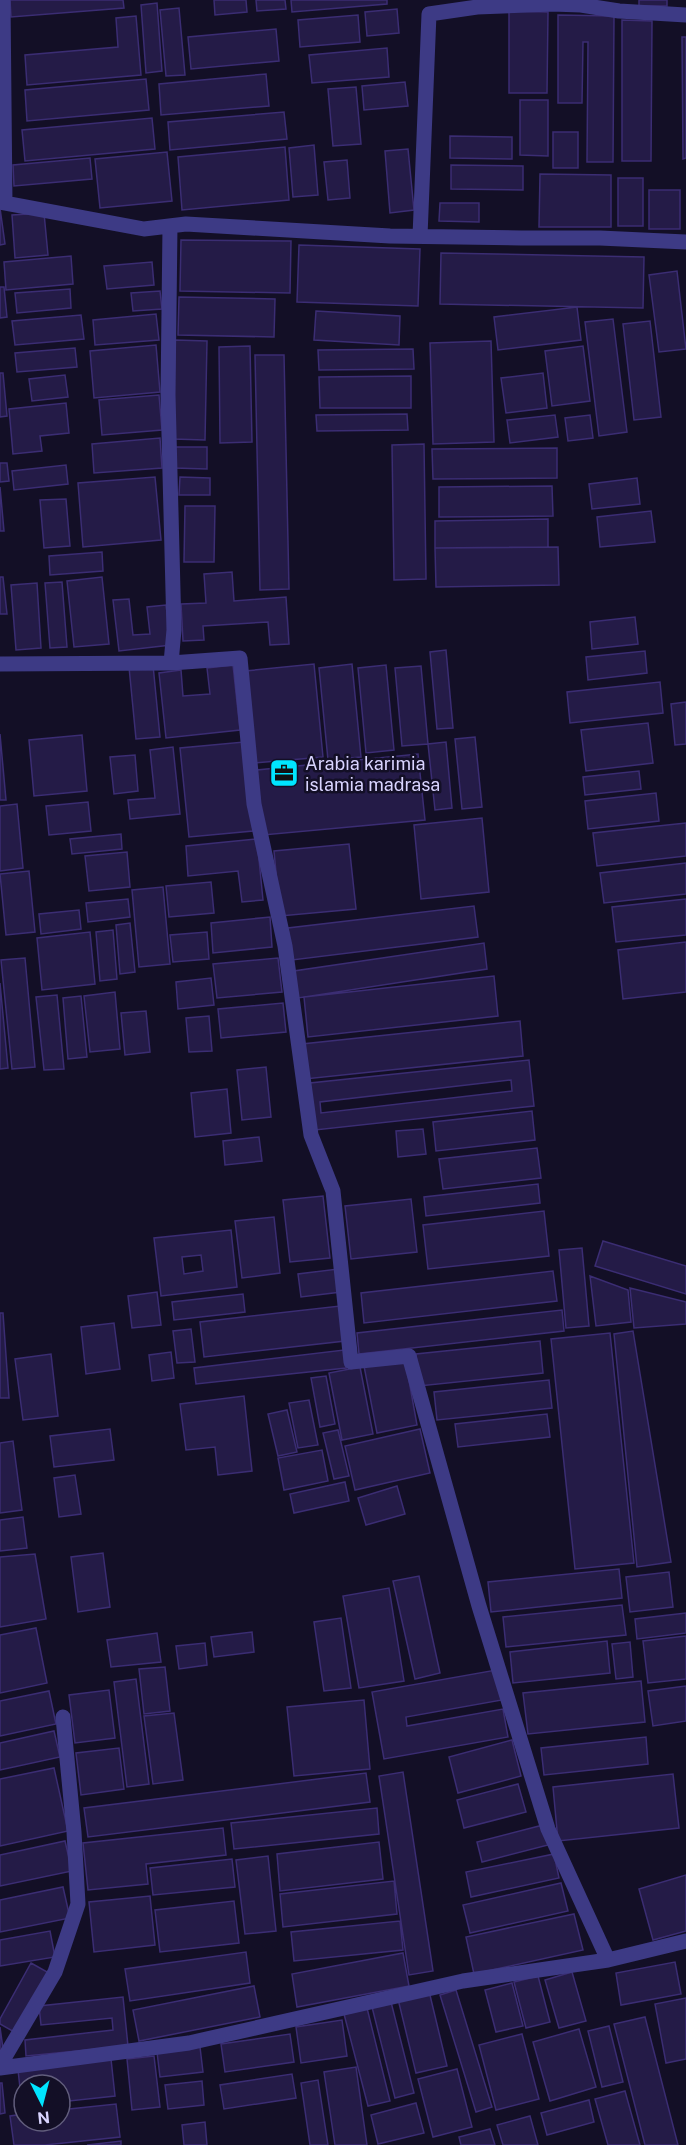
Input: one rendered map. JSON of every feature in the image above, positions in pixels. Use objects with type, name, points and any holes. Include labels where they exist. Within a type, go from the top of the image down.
[{"type":"street","points":[[3,0],[2,202],[144,229],[186,224],[420,236],[600,238],[686,242]]},
{"type":"street","points":[[420,236],[429,14],[477,7],[552,4],[686,15]]},
{"type":"street","points":[[170,226],[168,394],[174,630],[171,663]]},
{"type":"street","points":[[0,664],[171,663],[240,658],[254,804],[285,946],[311,1135],[333,1191],[351,1362],[410,1356],[479,1606],[548,1829],[608,1960]]},
{"type":"street","points":[[63,1717],[78,1904],[55,1972],[1,2067],[189,2043],[463,1981],[608,1960],[686,1941]]},
{"type":"building","points":[[10,0],[123,0],[124,8],[11,17]]},
{"type":"building","points":[[214,0],[246,0],[247,12],[215,15]]},
{"type":"building","points":[[256,0],[285,0],[286,9],[257,11]]},
{"type":"building","points":[[291,0],[387,0],[387,4],[292,12]]},
{"type":"building","points":[[639,0],[667,0],[667,6],[639,6]]},
{"type":"building","points":[[157,3],[162,71],[146,73],[141,5]]},
{"type":"building","points":[[179,8],[185,75],[166,76],[160,10]]},
{"type":"building","points":[[397,9],[399,33],[367,36],[365,12]]},
{"type":"building","points":[[509,11],[548,12],[547,93],[509,93]]},
{"type":"building","points":[[358,15],[360,42],[300,47],[298,20]]},
{"type":"building","points":[[558,15],[614,16],[613,162],[587,162],[588,42],[583,42],[582,103],[558,103]]},
{"type":"building","points":[[136,16],[141,75],[27,85],[25,55],[118,47],[116,18]]},
{"type":"building","points":[[622,20],[652,21],[651,161],[622,161]]},
{"type":"building","points":[[276,29],[279,61],[191,69],[188,37]]},
{"type":"building","points":[[682,37],[686,37],[686,158],[683,159]]},
{"type":"building","points":[[387,48],[389,77],[312,83],[309,55]]},
{"type":"building","points":[[266,74],[269,106],[161,115],[159,84]]},
{"type":"building","points":[[146,79],[149,110],[27,121],[25,90]]},
{"type":"building","points":[[405,82],[408,106],[364,110],[362,86]]},
{"type":"building","points":[[356,87],[361,144],[333,146],[328,89]]},
{"type":"building","points":[[520,100],[548,100],[548,156],[520,155]]},
{"type":"building","points":[[284,112],[287,139],[170,150],[168,122]]},
{"type":"building","points":[[152,118],[155,149],[25,161],[22,130]]},
{"type":"building","points":[[553,132],[578,132],[578,168],[553,168]]},
{"type":"building","points":[[450,136],[512,137],[512,159],[450,158]]},
{"type":"building","points":[[314,145],[318,195],[293,197],[289,148]]},
{"type":"building","points":[[285,147],[289,200],[182,210],[178,157]]},
{"type":"building","points":[[408,149],[414,210],[390,213],[385,151]]},
{"type":"building","points":[[167,152],[172,201],[100,208],[95,159]]},
{"type":"building","points":[[90,158],[92,179],[14,186],[13,165]]},
{"type":"building","points":[[347,160],[350,198],[328,200],[324,162]]},
{"type":"building","points":[[451,165],[523,166],[523,190],[451,189]]},
{"type":"building","points":[[540,174],[611,175],[611,227],[539,227]]},
{"type":"building","points":[[618,178],[643,178],[643,226],[618,226]]},
{"type":"building","points":[[649,190],[680,190],[680,229],[649,229]]},
{"type":"building","points":[[440,203],[479,203],[479,222],[439,221]]},
{"type":"building","points":[[0,208],[5,244],[0,245]]},
{"type":"building","points":[[44,213],[48,255],[15,258],[12,215]]},
{"type":"building","points":[[181,240],[291,241],[290,293],[180,291]]},
{"type":"building","points":[[299,245],[420,249],[418,306],[297,302]]},
{"type":"building","points":[[441,253],[644,257],[643,308],[440,304]]},
{"type":"building","points":[[71,256],[73,284],[6,290],[4,262]]},
{"type":"building","points":[[152,262],[154,285],[107,289],[104,266]]},
{"type":"building","points":[[677,271],[686,349],[659,352],[649,275]]},
{"type":"building","points":[[0,287],[4,287],[7,317],[0,318]]},
{"type":"building","points":[[70,289],[71,308],[17,313],[15,293]]},
{"type":"building","points":[[160,291],[162,309],[133,311],[131,293]]},
{"type":"building","points":[[179,297],[275,299],[274,337],[178,335]]},
{"type":"building","points":[[577,307],[581,340],[498,350],[494,317]]},
{"type":"building","points":[[316,311],[400,316],[399,345],[314,340]]},
{"type":"building","points":[[156,314],[159,340],[95,345],[93,320]]},
{"type":"building","points":[[81,315],[84,339],[15,345],[12,321]]},
{"type":"building","points":[[613,319],[627,432],[599,436],[585,322]]},
{"type":"building","points":[[650,321],[661,417],[634,420],[623,324]]},
{"type":"building","points":[[175,340],[207,341],[205,440],[173,439]]},
{"type":"building","points":[[491,341],[494,442],[433,444],[430,343]]},
{"type":"building","points":[[156,345],[160,392],[94,398],[90,351]]},
{"type":"building","points":[[250,346],[252,442],[220,443],[219,347]]},
{"type":"building","points":[[583,346],[590,401],[552,406],[545,351]]},
{"type":"building","points":[[75,348],[77,367],[17,372],[15,353]]},
{"type":"building","points":[[413,349],[414,369],[319,370],[318,350]]},
{"type":"building","points":[[255,355],[284,355],[289,589],[260,590]]},
{"type":"building","points":[[0,373],[3,373],[7,416],[0,417]]},
{"type":"building","points":[[543,373],[547,408],[506,413],[501,378]]},
{"type":"building","points":[[65,375],[68,397],[32,401],[29,379]]},
{"type":"building","points":[[411,376],[411,408],[320,408],[319,377]]},
{"type":"building","points":[[159,395],[162,430],[102,435],[99,400]]},
{"type":"building","points":[[66,403],[69,433],[40,436],[42,451],[13,454],[9,409]]},
{"type":"building","points":[[407,414],[408,430],[317,431],[316,415]]},
{"type":"building","points":[[555,415],[558,437],[510,443],[507,420]]},
{"type":"building","points":[[590,415],[593,438],[568,441],[565,418]]},
{"type":"building","points":[[160,438],[162,468],[94,473],[92,444]]},
{"type":"building","points":[[424,444],[426,579],[394,580],[392,445]]},
{"type":"building","points":[[174,447],[207,447],[207,469],[174,468]]},
{"type":"building","points":[[557,448],[557,478],[433,479],[432,449]]},
{"type":"building","points":[[0,463],[7,463],[9,481],[0,482]]},
{"type":"building","points":[[66,465],[68,484],[14,490],[12,471]]},
{"type":"building","points":[[155,477],[161,540],[83,547],[78,483]]},
{"type":"building","points":[[180,477],[210,478],[210,495],[179,495]]},
{"type":"building","points":[[637,478],[640,504],[592,509],[589,484]]},
{"type":"building","points":[[552,486],[553,516],[439,517],[439,487]]},
{"type":"building","points":[[0,487],[4,531],[0,531]]},
{"type":"building","points":[[66,499],[70,546],[44,548],[40,500]]},
{"type":"building","points":[[185,506],[215,506],[214,562],[184,562]]},
{"type":"building","points":[[651,511],[655,542],[600,547],[597,517]]},
{"type":"building","points":[[548,519],[548,547],[435,548],[435,521]]},
{"type":"building","points":[[558,547],[559,585],[436,587],[435,548]]},
{"type":"building","points":[[102,552],[103,571],[50,575],[49,556]]},
{"type":"building","points":[[232,572],[234,601],[286,597],[289,644],[270,645],[268,622],[203,626],[204,640],[183,641],[181,604],[206,603],[204,574]]},
{"type":"building","points":[[0,577],[3,577],[7,614],[0,614]]},
{"type":"building","points":[[102,577],[109,644],[74,647],[67,581]]},
{"type":"building","points":[[62,582],[67,647],[50,648],[45,583]]},
{"type":"building","points":[[37,583],[41,648],[16,650],[11,585]]},
{"type":"building","points":[[129,599],[133,635],[150,634],[147,607],[166,605],[171,645],[119,651],[113,600]]},
{"type":"building","points":[[635,617],[638,644],[592,649],[590,622]]},
{"type":"building","points":[[446,650],[453,728],[437,729],[430,652]]},
{"type":"building","points":[[645,651],[647,673],[588,680],[586,657]]},
{"type":"building","points":[[314,664],[323,757],[254,763],[245,671]]},
{"type":"building","points":[[352,664],[361,757],[328,760],[319,668]]},
{"type":"building","points":[[153,665],[160,737],[136,739],[129,667]]},
{"type":"building","points":[[233,665],[240,730],[166,738],[159,673],[181,670],[183,696],[210,694],[207,668]]},
{"type":"building","points":[[386,665],[394,750],[366,753],[358,668]]},
{"type":"building","points":[[421,666],[428,744],[402,746],[395,668]]},
{"type":"building","points":[[660,682],[663,713],[570,723],[567,692]]},
{"type":"building","points":[[686,702],[686,744],[675,745],[671,704]]},
{"type":"building","points":[[648,723],[653,763],[586,771],[581,730]]},
{"type":"building","points":[[0,734],[6,800],[0,800]]},
{"type":"building","points":[[82,735],[87,791],[34,796],[29,740]]},
{"type":"building","points":[[475,737],[482,807],[462,809],[455,739]]},
{"type":"building","points":[[244,742],[253,831],[189,837],[180,748]]},
{"type":"building","points":[[446,742],[452,808],[435,810],[428,744]]},
{"type":"building","points":[[173,747],[180,814],[130,819],[128,800],[155,798],[150,750]]},
{"type":"building","points":[[418,754],[425,820],[263,835],[257,770]]},
{"type":"building","points":[[135,755],[138,791],[114,794],[110,757]]},
{"type":"building","points":[[639,771],[641,789],[585,795],[583,777]]},
{"type":"building","points":[[656,793],[659,821],[588,829],[585,801]]},
{"type":"building","points":[[88,802],[91,831],[49,835],[46,806]]},
{"type":"building","points":[[17,804],[23,868],[0,871],[0,806]]},
{"type":"building","points":[[482,818],[489,892],[421,899],[414,825]]},
{"type":"building","points":[[686,823],[686,856],[597,866],[593,833]]},
{"type":"building","points":[[121,834],[122,849],[72,854],[70,839]]},
{"type":"building","points":[[257,839],[263,900],[242,902],[238,871],[188,876],[186,846]]},
{"type":"building","points":[[349,844],[356,909],[280,916],[274,851]]},
{"type":"building","points":[[127,852],[130,887],[89,891],[85,856]]},
{"type":"building","points":[[686,863],[686,894],[604,903],[600,873]]},
{"type":"building","points":[[29,871],[35,932],[6,935],[0,874]]},
{"type":"building","points":[[211,882],[214,913],[169,917],[166,886]]},
{"type":"building","points":[[163,887],[170,964],[139,967],[132,890]]},
{"type":"building","points":[[128,899],[130,917],[88,922],[86,903]]},
{"type":"building","points":[[686,899],[686,935],[616,942],[612,907]]},
{"type":"building","points":[[474,906],[478,937],[292,960],[288,928]]},
{"type":"building","points":[[79,910],[81,929],[41,934],[39,914]]},
{"type":"building","points":[[270,917],[272,947],[213,953],[211,923]]},
{"type":"building","points":[[130,923],[135,972],[120,974],[116,925]]},
{"type":"building","points":[[113,930],[117,979],[100,981],[96,932]]},
{"type":"building","points":[[90,932],[95,984],[42,990],[37,938]]},
{"type":"building","points":[[207,932],[209,959],[173,962],[170,935]]},
{"type":"building","points":[[686,942],[686,992],[623,999],[618,950]]},
{"type":"building","points":[[484,943],[487,969],[298,998],[294,971]]},
{"type":"building","points":[[25,958],[35,1067],[12,1069],[1,960]]},
{"type":"building","points":[[278,958],[282,992],[217,998],[213,964]]},
{"type":"building","points":[[494,976],[498,1016],[308,1037],[304,997]]},
{"type":"building","points":[[211,978],[214,1005],[178,1009],[176,982]]},
{"type":"building","points":[[0,983],[8,1068],[0,1069]]},
{"type":"building","points":[[115,992],[120,1049],[90,1052],[84,996]]},
{"type":"building","points":[[57,995],[64,1069],[44,1070],[36,997]]},
{"type":"building","points":[[81,996],[87,1057],[68,1059],[63,998]]},
{"type":"building","points":[[283,1003],[286,1032],[221,1038],[218,1009]]},
{"type":"building","points":[[146,1011],[150,1052],[125,1055],[121,1013]]},
{"type":"building","points":[[209,1016],[212,1051],[189,1052],[186,1018]]},
{"type":"building","points":[[520,1021],[523,1056],[305,1079],[302,1044]]},
{"type":"building","points":[[529,1060],[534,1106],[315,1130],[310,1083]],"holes":[[[511,1080],[512,1091],[321,1113],[320,1102]]]},
{"type":"building","points":[[266,1067],[271,1117],[242,1120],[237,1070]]},
{"type":"building","points":[[227,1089],[231,1133],[195,1137],[191,1093]]},
{"type":"building","points":[[532,1111],[535,1140],[436,1151],[433,1122]]},
{"type":"building","points":[[423,1129],[426,1154],[398,1157],[396,1131]]},
{"type":"building","points":[[259,1137],[262,1161],[225,1165],[223,1141]]},
{"type":"building","points":[[537,1148],[541,1178],[443,1189],[439,1159]]},
{"type":"building","points":[[538,1184],[540,1203],[426,1216],[424,1197]]},
{"type":"building","points":[[323,1196],[330,1258],[290,1262],[283,1200]]},
{"type":"building","points":[[411,1199],[417,1252],[351,1259],[345,1206]]},
{"type":"building","points":[[544,1211],[549,1256],[428,1269],[423,1225]]},
{"type":"building","points":[[274,1217],[280,1273],[242,1278],[235,1221]]},
{"type":"building","points":[[231,1230],[237,1287],[161,1296],[154,1238]],"holes":[[[201,1255],[203,1271],[184,1274],[182,1257]]]},
{"type":"building","points":[[603,1241],[686,1266],[686,1294],[595,1266]]},
{"type":"building","points":[[582,1248],[589,1326],[566,1328],[559,1250]]},
{"type":"building","points":[[338,1269],[341,1292],[301,1297],[298,1274]]},
{"type":"building","points":[[553,1271],[557,1301],[364,1323],[361,1293]]},
{"type":"building","points":[[590,1276],[628,1290],[631,1322],[596,1326]]},
{"type":"building","points":[[630,1288],[686,1302],[686,1324],[634,1328]]},
{"type":"building","points":[[157,1292],[161,1325],[132,1328],[128,1296]]},
{"type":"building","points":[[243,1294],[245,1312],[174,1320],[172,1302]]},
{"type":"building","points":[[340,1306],[345,1341],[204,1357],[200,1322]]},
{"type":"building","points":[[562,1310],[564,1331],[359,1354],[357,1333]]},
{"type":"building","points":[[0,1313],[3,1313],[9,1398],[0,1398]]},
{"type":"building","points":[[114,1323],[120,1369],[86,1374],[81,1327]]},
{"type":"building","points":[[191,1329],[195,1362],[177,1363],[173,1331]]},
{"type":"building","points":[[633,1331],[671,1562],[637,1567],[614,1334]]},
{"type":"building","points":[[610,1333],[634,1563],[575,1569],[551,1339]]},
{"type":"building","points":[[540,1341],[543,1373],[419,1386],[416,1354]]},
{"type":"building","points":[[344,1350],[346,1368],[196,1384],[194,1368]]},
{"type":"building","points":[[171,1352],[174,1378],[152,1381],[149,1355]]},
{"type":"building","points":[[51,1354],[58,1416],[23,1420],[15,1359]]},
{"type":"building","points":[[405,1358],[417,1425],[377,1433],[364,1366]]},
{"type":"building","points":[[360,1367],[373,1434],[342,1440],[329,1373]]},
{"type":"building","points":[[326,1376],[335,1424],[320,1427],[311,1378]]},
{"type":"building","points":[[549,1380],[552,1408],[437,1420],[434,1392]]},
{"type":"building","points":[[244,1396],[252,1471],[218,1475],[215,1447],[186,1450],[180,1404]]},
{"type":"building","points":[[309,1400],[318,1445],[298,1448],[289,1403]]},
{"type":"building","points":[[287,1410],[297,1452],[278,1456],[268,1414]]},
{"type":"building","points":[[547,1414],[550,1437],[458,1447],[455,1424]]},
{"type":"building","points":[[110,1429],[114,1460],[54,1467],[50,1436]]},
{"type":"building","points":[[420,1429],[430,1473],[355,1490],[345,1446]]},
{"type":"building","points":[[338,1430],[349,1476],[334,1479],[323,1433]]},
{"type":"building","points":[[13,1441],[22,1510],[0,1513],[0,1443]]},
{"type":"building","points":[[322,1450],[328,1481],[284,1490],[278,1458]]},
{"type":"building","points":[[75,1475],[81,1514],[59,1517],[54,1478]]},
{"type":"building","points":[[345,1482],[349,1501],[294,1513],[290,1494]]},
{"type":"building","points":[[397,1486],[405,1514],[366,1525],[358,1498]]},
{"type":"building","points":[[23,1517],[27,1548],[0,1551],[0,1520]]},
{"type":"building","points":[[103,1553],[110,1607],[78,1612],[71,1557]]},
{"type":"building","points":[[35,1554],[46,1619],[0,1627],[0,1557]]},
{"type":"building","points":[[619,1569],[622,1598],[491,1612],[488,1582]]},
{"type":"building","points":[[669,1572],[673,1607],[630,1612],[626,1577]]},
{"type":"building","points":[[419,1576],[440,1673],[415,1679],[393,1581]]},
{"type":"building","points":[[389,1588],[404,1681],[359,1688],[343,1596]]},
{"type":"building","points":[[622,1605],[626,1635],[506,1647],[503,1617]]},
{"type":"building","points":[[686,1613],[686,1633],[637,1639],[635,1619]]},
{"type":"building","points":[[341,1618],[351,1688],[324,1691],[314,1622]]},
{"type":"building","points":[[36,1628],[47,1683],[0,1693],[0,1635]]},
{"type":"building","points":[[252,1632],[254,1652],[214,1657],[211,1637]]},
{"type":"building","points":[[157,1633],[161,1662],[111,1667],[107,1640]]},
{"type":"building","points":[[686,1636],[686,1679],[648,1683],[643,1641]]},
{"type":"building","points":[[607,1641],[610,1673],[513,1683],[510,1652]]},
{"type":"building","points":[[630,1642],[633,1677],[616,1679],[612,1644]]},
{"type":"building","points":[[205,1643],[207,1665],[179,1669],[176,1646]]},
{"type":"building","points":[[165,1667],[170,1711],[144,1714],[139,1669]]},
{"type":"building","points":[[496,1670],[502,1700],[406,1717],[407,1726],[503,1709],[508,1737],[384,1759],[372,1692]]},
{"type":"building","points":[[136,1679],[149,1784],[127,1787],[114,1682]]},
{"type":"building","points":[[641,1681],[645,1722],[528,1734],[523,1693]]},
{"type":"building","points":[[686,1686],[686,1721],[653,1726],[648,1691]]},
{"type":"building","points":[[109,1690],[115,1738],[75,1743],[69,1695]]},
{"type":"building","points":[[49,1691],[56,1724],[0,1736],[0,1701]]},
{"type":"building","points":[[364,1700],[370,1769],[294,1776],[287,1707]]},
{"type":"building","points":[[174,1713],[183,1780],[153,1784],[144,1716]]},
{"type":"building","points":[[54,1731],[60,1757],[0,1770],[0,1743]]},
{"type":"building","points":[[646,1737],[648,1764],[544,1775],[541,1748]]},
{"type":"building","points":[[512,1740],[521,1776],[458,1793],[449,1757]]},
{"type":"building","points":[[119,1748],[124,1789],[81,1795],[76,1753]]},
{"type":"building","points":[[54,1768],[68,1831],[0,1846],[0,1779]]},
{"type":"building","points":[[403,1772],[433,1971],[409,1975],[379,1776]]},
{"type":"building","points":[[366,1773],[370,1802],[88,1837],[84,1808]]},
{"type":"building","points":[[673,1774],[679,1828],[558,1841],[553,1787]]},
{"type":"building","points":[[518,1784],[526,1812],[464,1828],[457,1800]]},
{"type":"building","points":[[377,1808],[379,1834],[234,1849],[231,1823]]},
{"type":"building","points":[[543,1825],[548,1845],[482,1862],[477,1842]]},
{"type":"building","points":[[223,1828],[226,1855],[146,1864],[148,1884],[88,1890],[83,1843]]},
{"type":"building","points":[[65,1841],[72,1871],[0,1886],[0,1855]]},
{"type":"building","points":[[379,1842],[383,1879],[280,1891],[277,1854]]},
{"type":"building","points":[[554,1854],[559,1878],[471,1897],[466,1872]]},
{"type":"building","points":[[268,1856],[276,1931],[245,1934],[236,1860]]},
{"type":"building","points":[[232,1859],[235,1887],[153,1895],[150,1868]]},
{"type":"building","points":[[686,1875],[686,1931],[653,1940],[639,1889]]},
{"type":"building","points":[[394,1881],[397,1914],[283,1927],[280,1894]]},
{"type":"building","points":[[561,1883],[568,1911],[470,1933],[463,1905]]},
{"type":"building","points":[[63,1887],[70,1918],[0,1932],[0,1900]]},
{"type":"building","points":[[150,1896],[155,1945],[94,1952],[89,1902]]},
{"type":"building","points":[[234,1901],[239,1943],[160,1952],[155,1910]]},
{"type":"building","points":[[574,1914],[583,1950],[474,1974],[466,1937]]},
{"type":"building","points":[[400,1921],[403,1950],[294,1961],[291,1932]]},
{"type":"building","points":[[50,1931],[55,1957],[0,1966],[0,1940]]},
{"type":"building","points":[[246,1952],[250,1983],[130,2001],[125,1969]]},
{"type":"building","points":[[403,1953],[409,1986],[297,2007],[292,1974]]},
{"type":"building","points":[[675,1962],[681,1994],[621,2005],[616,1973]]},
{"type":"building","points":[[31,1963],[49,1973],[16,2033],[0,2024],[0,2019]]},
{"type":"building","points":[[572,1972],[586,2021],[559,2028],[545,1980]]},
{"type":"building","points":[[538,1976],[550,2022],[526,2028],[514,1982]]},
{"type":"building","points":[[512,1983],[523,2026],[496,2032],[485,1990]]},
{"type":"building","points":[[254,1986],[260,2017],[139,2041],[133,2010]]},
{"type":"building","points":[[456,1990],[492,2107],[476,2112],[440,1995]]},
{"type":"building","points":[[429,1991],[447,2066],[416,2073],[398,1999]]},
{"type":"building","points":[[123,1997],[128,2046],[26,2056],[25,2040],[113,2030],[112,2018],[41,2025],[39,2006]]},
{"type":"building","points":[[686,1998],[686,2059],[666,2063],[655,2004]]},
{"type":"building","points":[[391,2002],[414,2093],[395,2098],[372,2007]]},
{"type":"building","points":[[367,2008],[390,2101],[368,2106],[344,2014]]},
{"type":"building","points":[[645,2017],[678,2145],[645,2145],[614,2024]]},
{"type":"building","points":[[342,2020],[347,2056],[301,2063],[296,2027]]},
{"type":"building","points":[[609,2026],[623,2082],[602,2087],[588,2031]]},
{"type":"building","points":[[0,2027],[4,2056],[0,2057]]},
{"type":"building","points":[[579,2029],[596,2087],[550,2101],[533,2042]]},
{"type":"building","points":[[290,2034],[294,2062],[225,2072],[221,2044]]},
{"type":"building","points":[[522,2034],[539,2099],[496,2110],[479,2045]]},
{"type":"building","points":[[200,2047],[203,2072],[160,2077],[157,2052]]},
{"type":"building","points":[[154,2056],[160,2107],[132,2110],[127,2059]]},
{"type":"building","points":[[111,2059],[115,2096],[72,2101],[72,2073],[18,2073],[18,2070]]},
{"type":"building","points":[[356,2067],[367,2145],[335,2145],[324,2072]]},
{"type":"building","points":[[457,2069],[472,2127],[433,2137],[418,2079]]},
{"type":"building","points":[[292,2074],[296,2098],[224,2109],[220,2085]]},
{"type":"building","points":[[318,2080],[328,2145],[310,2145],[301,2083]]},
{"type":"building","points":[[202,2081],[204,2105],[168,2109],[165,2085]]},
{"type":"building","points":[[0,2083],[2,2083],[5,2113],[0,2114]]},
{"type":"building","points":[[625,2091],[640,2145],[608,2145],[595,2099]]},
{"type":"building","points":[[589,2100],[594,2122],[547,2135],[541,2113]]},
{"type":"building","points":[[416,2103],[424,2133],[378,2144],[371,2115]]},
{"type":"building","points":[[116,2104],[120,2137],[45,2145],[14,2145],[12,2133],[72,2133],[72,2109]]},
{"type":"building","points":[[530,2116],[538,2145],[503,2145],[497,2125]]},
{"type":"building","points":[[205,2122],[207,2145],[184,2145],[182,2125]]},
{"type":"building","points":[[490,2129],[495,2145],[461,2145],[459,2137]]},
{"type":"building","points":[[121,2141],[121,2145],[87,2145]]},
{"type":"place","name":"Arabia karimia islamia madrasa","points":[[284,773]]}]
